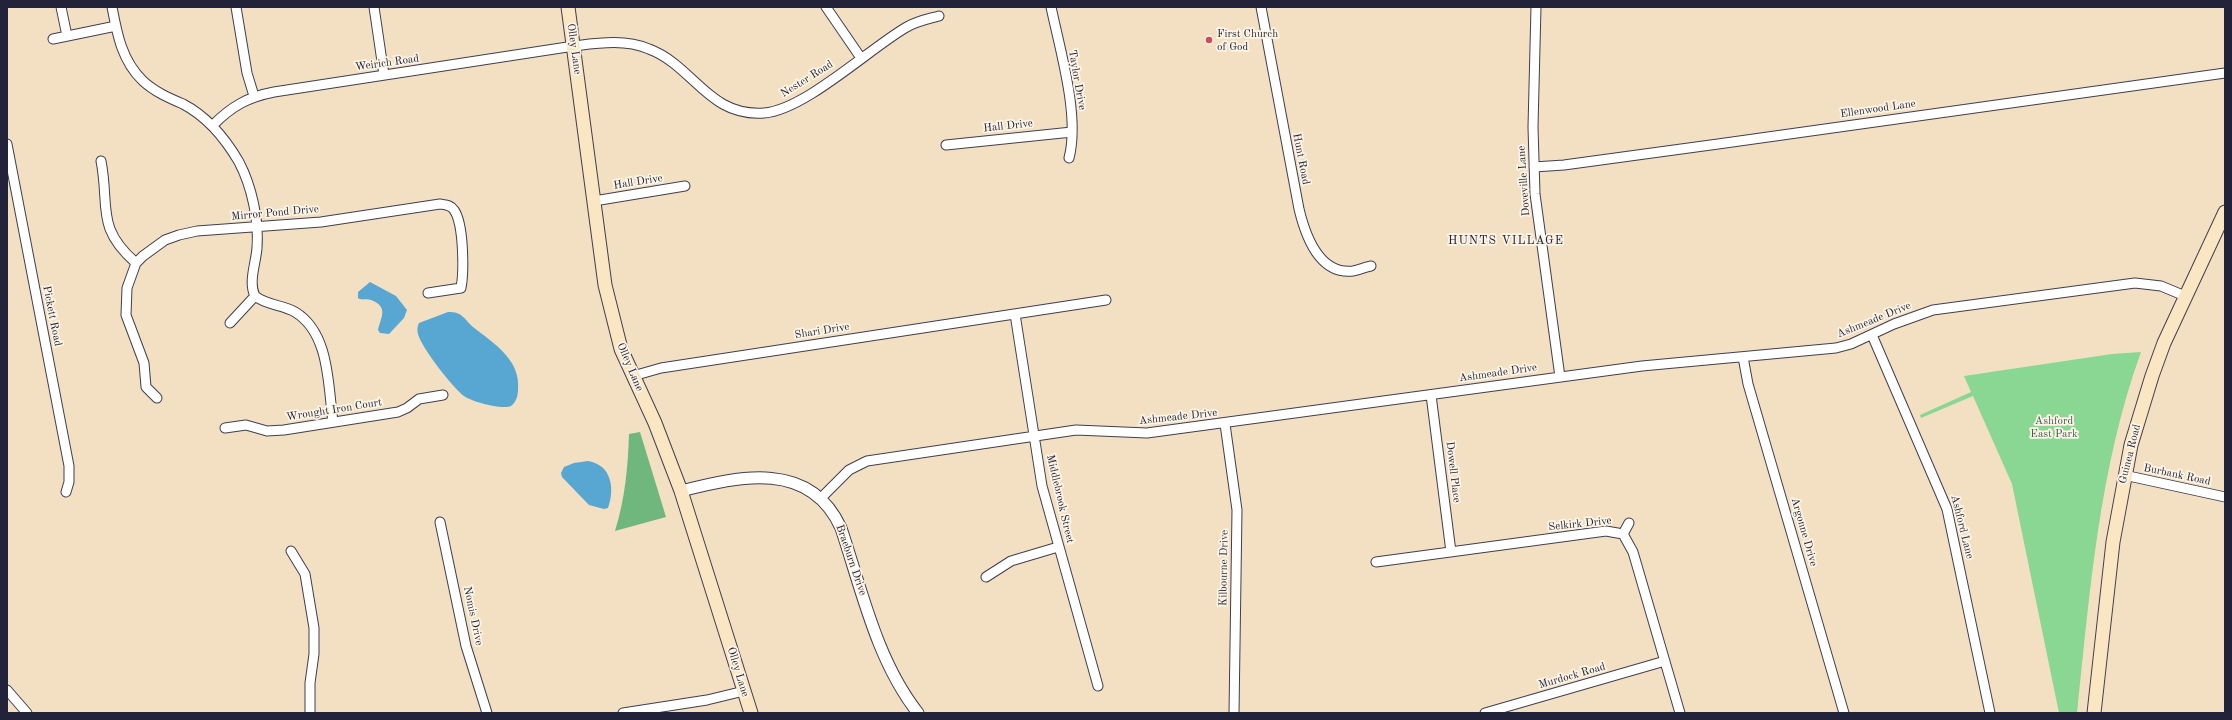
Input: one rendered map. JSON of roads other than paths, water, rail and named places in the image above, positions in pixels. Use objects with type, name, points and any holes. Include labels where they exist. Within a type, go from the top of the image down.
[{"type":"main road","name":"Olley Lane","points":[[568,7],[605,285],[612,319],[621,349],[655,423],[681,491],[751,713]]},
{"type":"main road","name":"Guinea Road","points":[[2094,713],[2113,542],[2124,475],[2152,376],[2185,296],[2218,230],[2225,212]]},
{"type":"street","points":[[61,7],[67,36]]},
{"type":"street","points":[[112,7],[119,40],[125,56],[142,80],[160,94],[200,114],[213,125],[232,151],[246,178],[255,209],[257,247],[252,285],[255,296]]},
{"type":"street","points":[[236,7],[247,73],[254,96]]},
{"type":"street","points":[[374,7],[384,75]]},
{"type":"street","points":[[826,7],[861,58]]},
{"type":"street","name":"Taylor Drive","points":[[1051,7],[1064,70],[1072,132],[1069,158]]},
{"type":"street","name":"Hunt Road","points":[[1261,7],[1299,209],[1308,240],[1318,254],[1336,268],[1354,271],[1371,266]]},
{"type":"street","name":"Doveville Lane","points":[[1536,7],[1534,167],[1540,230],[1560,377]]},
{"type":"street","name":"Nester Road","points":[[574,46],[621,43],[648,48],[675,64],[717,102],[735,110],[756,113],[775,111],[795,104],[906,27],[939,16]]},
{"type":"street","points":[[52,39],[116,26]]},
{"type":"street","name":"Weirich Road","points":[[213,125],[228,110],[254,96],[574,46]]},
{"type":"street","name":"Ellenwood Lane","points":[[1534,167],[1564,165],[2225,73]]},
{"type":"street","name":"Hall Drive","points":[[946,145],[1072,132]]},
{"type":"street","name":"Pickett Road","points":[[7,144],[69,466],[69,482],[66,492]]},
{"type":"street","points":[[101,161],[105,181],[103,198],[109,228],[118,246],[136,263]]},
{"type":"street","name":"Hall Drive","points":[[594,201],[685,186]]},
{"type":"street","name":"Mirror Pond Drive","points":[[157,398],[146,387],[144,363],[126,315],[126,288],[136,263],[156,246],[179,235],[197,231],[321,222],[440,204],[450,206],[455,212],[458,221],[464,264],[461,288],[428,293]]},
{"type":"street","name":"Ashmeade Drive","points":[[821,498],[849,470],[867,461],[1034,435],[1076,430],[1147,433],[1226,424],[1642,366],[1836,348],[1933,310],[2112,285],[2151,284],[2185,296]]},
{"type":"street","points":[[230,323],[255,296]]},
{"type":"street","points":[[255,296],[295,313],[314,330],[322,349],[333,422]]},
{"type":"street","name":"Shari Drive","points":[[633,376],[661,368],[1106,300]]},
{"type":"street","name":"Middlebrook Street","points":[[1015,314],[1042,486],[1098,686]]},
{"type":"street","name":"Ashford Lane","points":[[1872,335],[1947,509],[1990,713]]},
{"type":"street","name":"Argonne Drive","points":[[1743,357],[1748,384],[1844,713]]},
{"type":"street","name":"Wrought Iron Court","points":[[225,428],[246,425],[257,430],[273,431],[333,422],[398,412],[407,408],[419,399],[443,395]]},
{"type":"street","name":"Dowell Place","points":[[1431,395],[1451,552]]},
{"type":"street","name":"Kilbourne Drive","points":[[1226,424],[1236,510],[1234,713]]},
{"type":"street","name":"Burbank Road","points":[[2124,475],[2225,497]]},
{"type":"street","name":"Braeburn Drive","points":[[681,491],[700,486],[768,477],[792,482],[821,498],[833,513],[841,528],[891,672],[918,713]]},
{"type":"street","name":"Nomis Drive","points":[[440,522],[466,646],[487,713]]},
{"type":"street","points":[[1623,534],[1629,523]]},
{"type":"street","name":"Selkirk Drive","points":[[1376,562],[1606,531],[1623,534],[1633,552],[1680,713]]},
{"type":"street","points":[[986,577],[1011,561],[1058,547]]},
{"type":"street","points":[[291,551],[305,574],[314,628],[314,654],[310,683],[310,713]]},
{"type":"street","name":"Murdock Road","points":[[1485,713],[1665,661]]},
{"type":"street","points":[[7,690],[27,713]]},
{"type":"street","points":[[623,713],[707,700],[744,691]]},
{"type":"water","points":[[370,282],[396,296],[407,310],[404,318],[389,334],[380,333],[378,330],[382,317],[382,309],[380,306],[371,300],[358,298],[358,292]]},
{"type":"water","points":[[448,312],[460,314],[473,327],[497,346],[510,361],[515,369],[518,379],[518,394],[511,406],[501,407],[488,405],[464,396],[453,385],[431,357],[420,340],[417,328],[418,324]]},
{"type":"water","points":[[588,461],[596,463],[602,467],[610,479],[611,493],[608,508],[604,509],[589,505],[562,477],[561,473],[564,467],[574,463]]},
{"type":"place","name":"First Church of God","points":[[1209,40]]},
{"type":"district","name":"HUNTS VILLAGE","points":[[1506,241]]},
{"type":"park label","name":"Ashford East Park","points":[[2054,427]]}]
